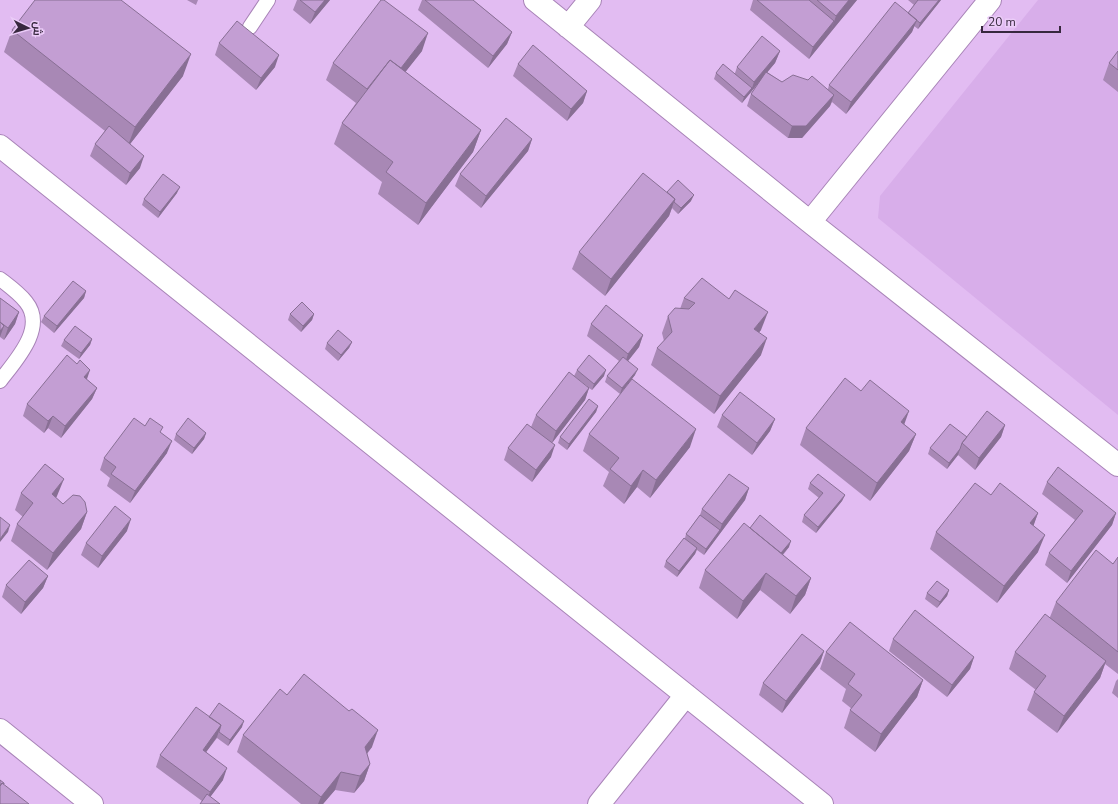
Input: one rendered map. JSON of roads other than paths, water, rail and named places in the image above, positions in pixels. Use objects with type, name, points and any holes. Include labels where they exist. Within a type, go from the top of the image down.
[{"type":"street","points":[[535,0],[810,222],[1118,465]]},
{"type":"street","points":[[568,27],[590,0]]},
{"type":"street","points":[[810,222],[990,0]]},
{"type":"street","points":[[0,146],[822,804]]},
{"type":"street","points":[[599,804],[686,695]]},
{"type":"street","points":[[0,730],[92,804]]},
{"type":"lane","points":[[250,26],[268,0]]},
{"type":"lane","points":[[0,279],[27,303],[33,317],[32,333],[26,346],[0,381]]}]
